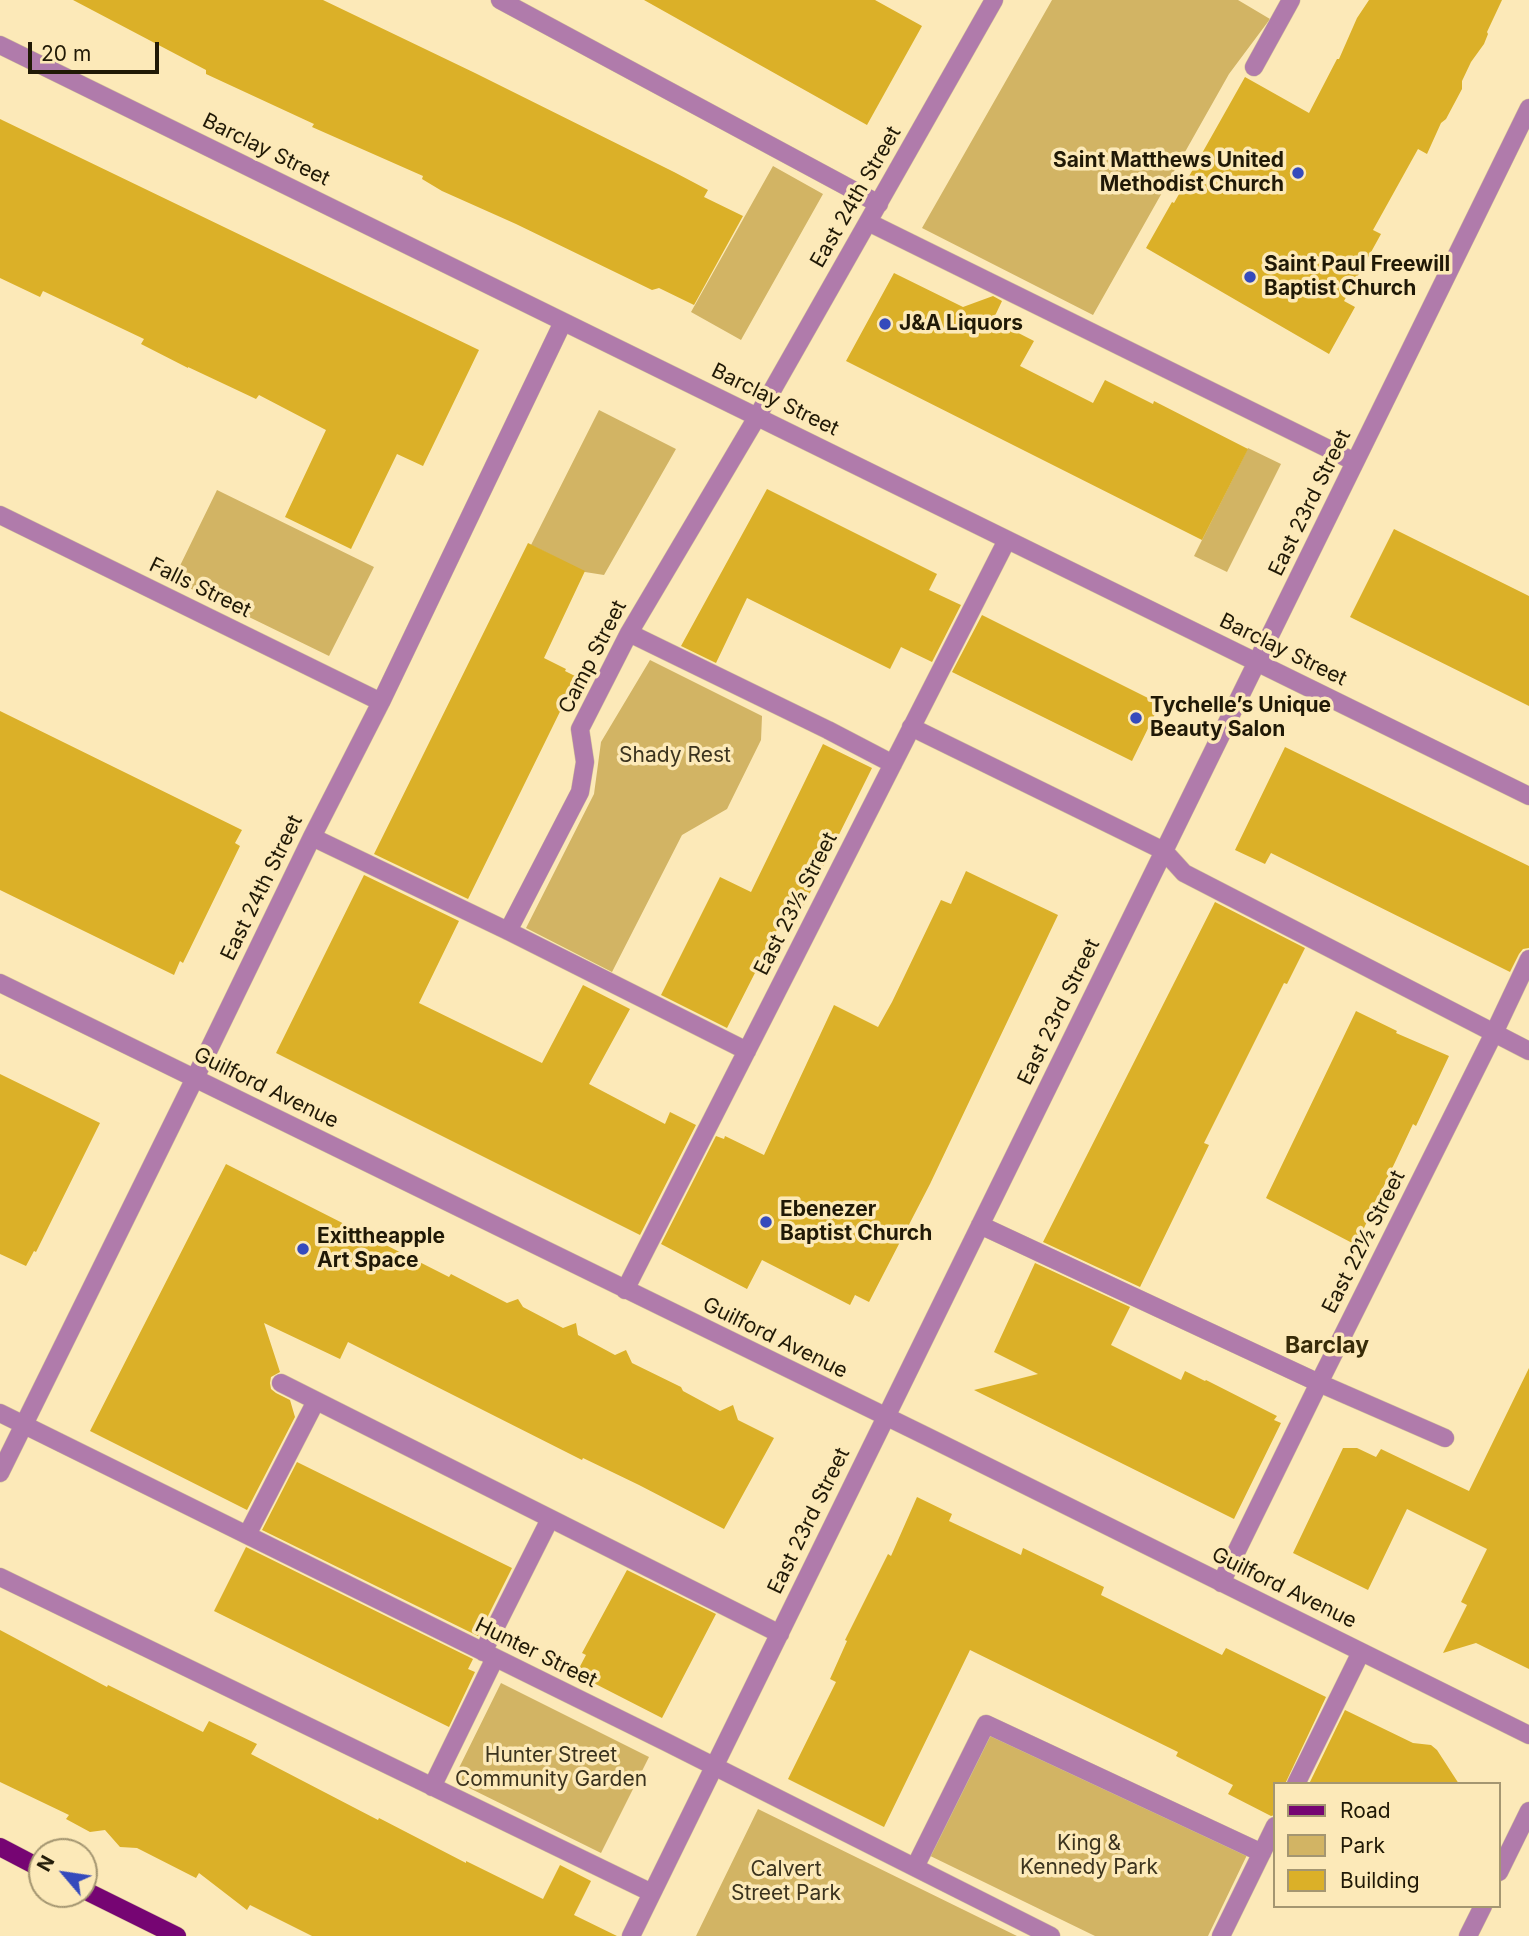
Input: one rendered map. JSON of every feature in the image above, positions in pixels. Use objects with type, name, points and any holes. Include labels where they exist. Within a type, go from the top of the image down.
[{"type":"main road","points":[[0,1847],[28,1861]]},
{"type":"main road","points":[[98,1896],[177,1936]]},
{"type":"street","points":[[500,0],[879,204]]},
{"type":"street","name":"East 24th Street","points":[[757,417],[994,0]]},
{"type":"street","points":[[1254,67],[1291,0]]},
{"type":"street","name":"Barclay Street","points":[[0,45],[1529,796]]},
{"type":"street","name":"East 23rd Street","points":[[631,1936],[1529,108]]},
{"type":"street","points":[[868,222],[1355,462]]},
{"type":"street","name":"East 24th Street","points":[[0,1473],[381,702],[563,322]]},
{"type":"street","name":"Camp Street","points":[[508,931],[580,792],[585,762],[580,729],[629,633],[757,417]]},
{"type":"street","name":"Falls Street","points":[[0,515],[381,702]]},
{"type":"street","name":"East 23½ Street","points":[[625,1290],[1007,540]]},
{"type":"street","points":[[629,633],[892,764]]},
{"type":"street","points":[[911,727],[1164,851],[1184,873],[1529,1051]]},
{"type":"street","points":[[312,837],[508,931],[747,1051]]},
{"type":"street","name":"East 22½ Street","points":[[1222,1583],[1529,959]]},
{"type":"street","name":"Guilford Avenue","points":[[0,983],[1529,1735]]},
{"type":"street","points":[[980,1225],[1319,1383],[1445,1438]]},
{"type":"street","points":[[281,1383],[780,1634]]},
{"type":"street","points":[[247,1535],[316,1401]]},
{"type":"street","name":"Hunter Street","points":[[0,1413],[715,1766],[1051,1936]]},
{"type":"street","points":[[432,1787],[550,1519]]},
{"type":"street","points":[[0,1577],[652,1893]]},
{"type":"street","points":[[1297,1782],[1361,1652]]},
{"type":"street","points":[[915,1867],[986,1724],[1262,1853]]},
{"type":"street","points":[[1501,1868],[1529,1811]]},
{"type":"street","points":[[1221,1936],[1274,1828]]},
{"type":"street","points":[[1468,1936],[1482,1908]]},
{"type":"green space","points":[[1052,0],[1238,0],[1270,19],[1229,74],[1093,315],[922,228]]},
{"type":"green space","points":[[773,166],[823,194],[741,340],[691,312]]},
{"type":"green space","points":[[599,410],[676,449],[604,575],[585,572],[531,545]]},
{"type":"green space","points":[[1248,448],[1281,464],[1227,572],[1194,556]]},
{"type":"green space","points":[[217,490],[374,567],[329,656],[173,580]]},
{"type":"green space","name":"Shady Rest","points":[[650,660],[762,716],[761,740],[727,809],[682,835],[612,972],[526,928],[594,794],[601,742]]},
{"type":"green space","name":"Hunter Street Community Garden","points":[[501,1683],[649,1757],[601,1853],[453,1780]]},
{"type":"green space","name":"King & Kennedy Park","points":[[978,1728],[1247,1855],[1208,1936],[1095,1936],[918,1850]]},
{"type":"green space","name":"Calvert Street Park","points":[[758,1809],[1017,1936],[696,1936]]},
{"type":"building","points":[[73,0],[323,0],[674,172],[708,190],[704,197],[743,216],[694,305],[659,288],[652,290],[442,191],[422,179],[423,176],[312,127],[314,124],[206,74],[206,70]]},
{"type":"building","points":[[644,0],[875,0],[922,26],[867,125]]},
{"type":"building","points":[[1369,0],[1502,0],[1484,44],[1471,62],[1462,81],[1462,89],[1446,119],[1441,123],[1427,154],[1418,149],[1373,230],[1381,234],[1344,301],[1355,307],[1329,354],[1146,248],[1245,77],[1309,113],[1339,59],[1357,18]]},
{"type":"building","points":[[0,119],[479,350],[423,466],[397,454],[351,549],[285,517],[326,430],[259,395],[256,399],[188,368],[141,344],[144,339],[43,291],[40,297],[0,278]]},
{"type":"building","points":[[894,273],[963,307],[993,296],[1002,301],[993,320],[1034,341],[1020,366],[1093,403],[1105,380],[1153,404],[1154,401],[1248,449],[1202,540],[846,361]]},
{"type":"building","points":[[767,489],[937,574],[929,590],[961,605],[932,662],[901,647],[890,669],[747,598],[716,663],[681,646]]},
{"type":"building","points":[[1394,529],[1529,596],[1529,706],[1350,617]]},
{"type":"building","points":[[528,543],[585,571],[544,658],[577,677],[468,899],[374,854]]},
{"type":"building","points":[[982,615],[1160,704],[1132,761],[952,672]]},
{"type":"building","points":[[0,711],[242,830],[235,843],[240,846],[183,963],[180,961],[174,975],[0,890]]},
{"type":"building","points":[[823,744],[872,768],[803,907],[791,902],[727,1028],[661,995],[720,877],[751,892]]},
{"type":"building","points":[[1285,747],[1529,866],[1529,948],[1523,949],[1519,954],[1510,972],[1271,853],[1265,864],[1235,850]]},
{"type":"building","points":[[966,871],[1058,915],[930,1184],[869,1302],[855,1295],[850,1305],[762,1260],[747,1289],[661,1244],[716,1136],[724,1139],[725,1136],[764,1155],[834,1005],[878,1027],[941,900],[951,904]]},
{"type":"building","points":[[364,875],[459,921],[419,1003],[542,1063],[583,985],[630,1009],[589,1084],[665,1124],[670,1112],[696,1125],[640,1235],[276,1053]]},
{"type":"building","points":[[1215,902],[1305,948],[1287,984],[1284,983],[1204,1143],[1209,1145],[1140,1287],[1043,1242]]},
{"type":"building","points":[[1356,1011],[1397,1031],[1396,1033],[1449,1056],[1416,1126],[1413,1124],[1356,1245],[1266,1198]]},
{"type":"building","points":[[0,1074],[100,1123],[36,1252],[34,1251],[26,1266],[0,1254]]},
{"type":"building","points":[[226,1164],[449,1277],[451,1274],[507,1303],[518,1299],[523,1307],[563,1328],[576,1323],[578,1335],[615,1355],[626,1350],[632,1363],[681,1387],[683,1391],[720,1411],[733,1405],[738,1420],[774,1438],[724,1529],[348,1342],[340,1359],[264,1323],[280,1372],[271,1377],[271,1389],[290,1400],[295,1417],[247,1510],[90,1431]]},
{"type":"building","points":[[1035,1263],[1130,1307],[1111,1345],[1181,1380],[1185,1371],[1277,1416],[1274,1420],[1281,1423],[1234,1519],[974,1390],[1038,1374],[994,1352]]},
{"type":"building","points":[[1529,1368],[1529,1669],[1476,1643],[1443,1653],[1467,1605],[1461,1602],[1487,1549],[1407,1509],[1368,1590],[1293,1553],[1343,1448],[1357,1448],[1376,1457],[1381,1449],[1469,1491]]},
{"type":"building","points":[[297,1462],[512,1568],[478,1636],[262,1530]]},
{"type":"building","points":[[917,1497],[952,1514],[949,1521],[1021,1555],[1023,1548],[1104,1587],[1101,1595],[1222,1655],[1226,1648],[1326,1697],[1286,1782],[1274,1782],[1274,1815],[1228,1794],[1233,1785],[1176,1756],[1178,1752],[970,1650],[884,1827],[788,1779],[836,1682],[830,1679],[847,1641],[845,1640],[888,1554],[891,1556]]},
{"type":"building","points":[[246,1547],[473,1659],[468,1669],[475,1672],[449,1727],[214,1611]]},
{"type":"building","points":[[627,1570],[716,1614],[662,1718],[576,1674],[586,1655],[582,1653]]},
{"type":"building","points":[[0,1630],[107,1687],[108,1685],[203,1732],[209,1721],[257,1744],[251,1754],[378,1820],[379,1818],[543,1899],[560,1865],[591,1881],[574,1915],[617,1936],[312,1936],[250,1905],[247,1910],[199,1873],[196,1878],[137,1848],[120,1847],[105,1830],[90,1832],[66,1819],[69,1815],[0,1782]]},
{"type":"building","points":[[1345,1710],[1413,1743],[1431,1745],[1458,1782],[1310,1782]]},
{"type":"place","name":"Saint Matthews United Methodist Church","points":[[1298,173]]},
{"type":"place","name":"Saint Paul Freewill Baptist Church","points":[[1250,277]]},
{"type":"place","name":"J&A Liquors","points":[[885,324]]},
{"type":"place","name":"Tychelle’s Unique Beauty Salon","points":[[1136,718]]},
{"type":"place","name":"Ebenezer Baptist Church","points":[[766,1222]]},
{"type":"place","name":"Exittheapple Art Space","points":[[303,1249]]},
{"type":"district","name":"Barclay","points":[[1327,1346]]}]
